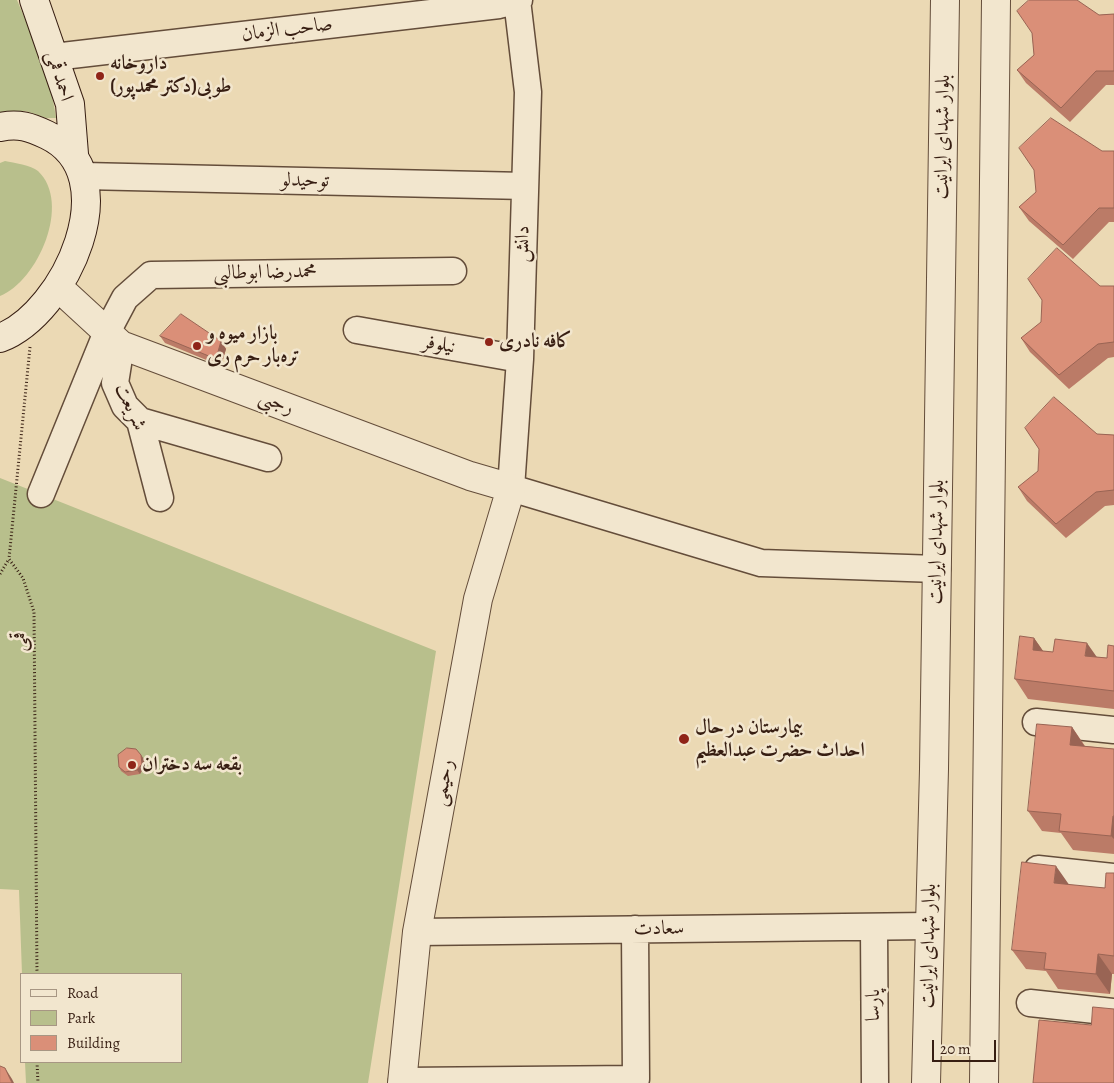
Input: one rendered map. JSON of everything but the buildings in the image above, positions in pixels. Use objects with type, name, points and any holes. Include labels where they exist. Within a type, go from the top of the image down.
[{"type":"street","name":"احمد قمی","points":[[0,338],[33,316],[59,288],[76,251],[82,230],[85,203],[70,104],[34,0]]},
{"type":"street","name":"صاحب الزمان","points":[[54,58],[499,5],[518,0]]},
{"type":"street","name":"دانش","points":[[510,488],[520,359],[528,92],[518,0]]},
{"type":"street","name":"بلوار شهدای ایرانیت","points":[[926,1083],[937,569],[946,0]]},
{"type":"street","points":[[984,1083],[996,0]]},
{"type":"street","points":[[0,127],[13,124],[28,126],[52,137],[79,165]]},
{"type":"street","name":"توحیدلو","points":[[79,165],[525,186]]},
{"type":"street","name":"محمدرضا ابوطالبی","points":[[114,338],[125,298],[151,275],[453,271]]},
{"type":"street","name":"رجبی","points":[[59,288],[114,338],[461,473],[510,488]]},
{"type":"street","name":"نیلوفر","points":[[358,330],[520,359]]},
{"type":"street","points":[[41,494],[114,338]]},
{"type":"street","name":"شریعت","points":[[114,338],[115,383],[125,406],[140,421],[160,498]]},
{"type":"street","points":[[140,421],[268,458]]},
{"type":"street","points":[[510,488],[761,563],[937,569]]},
{"type":"street","name":"رحیمی","points":[[402,1082],[417,932],[478,599],[510,488]]},
{"type":"street","points":[[1036,722],[1114,730]]},
{"type":"street","points":[[1038,869],[1114,877]]},
{"type":"street","name":"سعادت","points":[[417,932],[929,926]]},
{"type":"street","name":"پارسا","points":[[874,927],[874,1083]]},
{"type":"street","points":[[402,1082],[636,1079],[635,929]]},
{"type":"street","points":[[1030,1003],[1114,1012]]},
{"type":"path","points":[[0,574],[9,559],[33,316]]},
{"type":"path","name":"قمی","points":[[9,559],[23,578],[34,612],[37,973]]},
{"type":"path","points":[[37,1063],[38,1083]]},
{"type":"green space","points":[[0,0],[17,0],[46,73],[56,118],[46,118],[26,111],[0,112]]},
{"type":"green space","points":[[5,161],[27,166],[38,171],[48,185],[52,202],[51,221],[46,240],[38,258],[27,275],[14,288],[0,296],[0,163]]},
{"type":"green space","points":[[0,478],[436,651],[368,1083],[26,1083],[25,1063],[182,1063],[182,973],[22,973],[19,890],[0,889]]},
{"type":"place","name":"داروخانه طوبی(دکتر محمدپور)","points":[[100,76]]},
{"type":"place","name":"کافه نادری","points":[[489,342]]},
{"type":"place","name":"بازار میوه و تره‌بار حرم ری","points":[[197,346]]},
{"type":"place","name":"بیمارستان در حال احداث حضرت عبدالعظیم","points":[[684,739]]},
{"type":"place","name":"بقعه سه دختران","points":[[132,765]]}]
